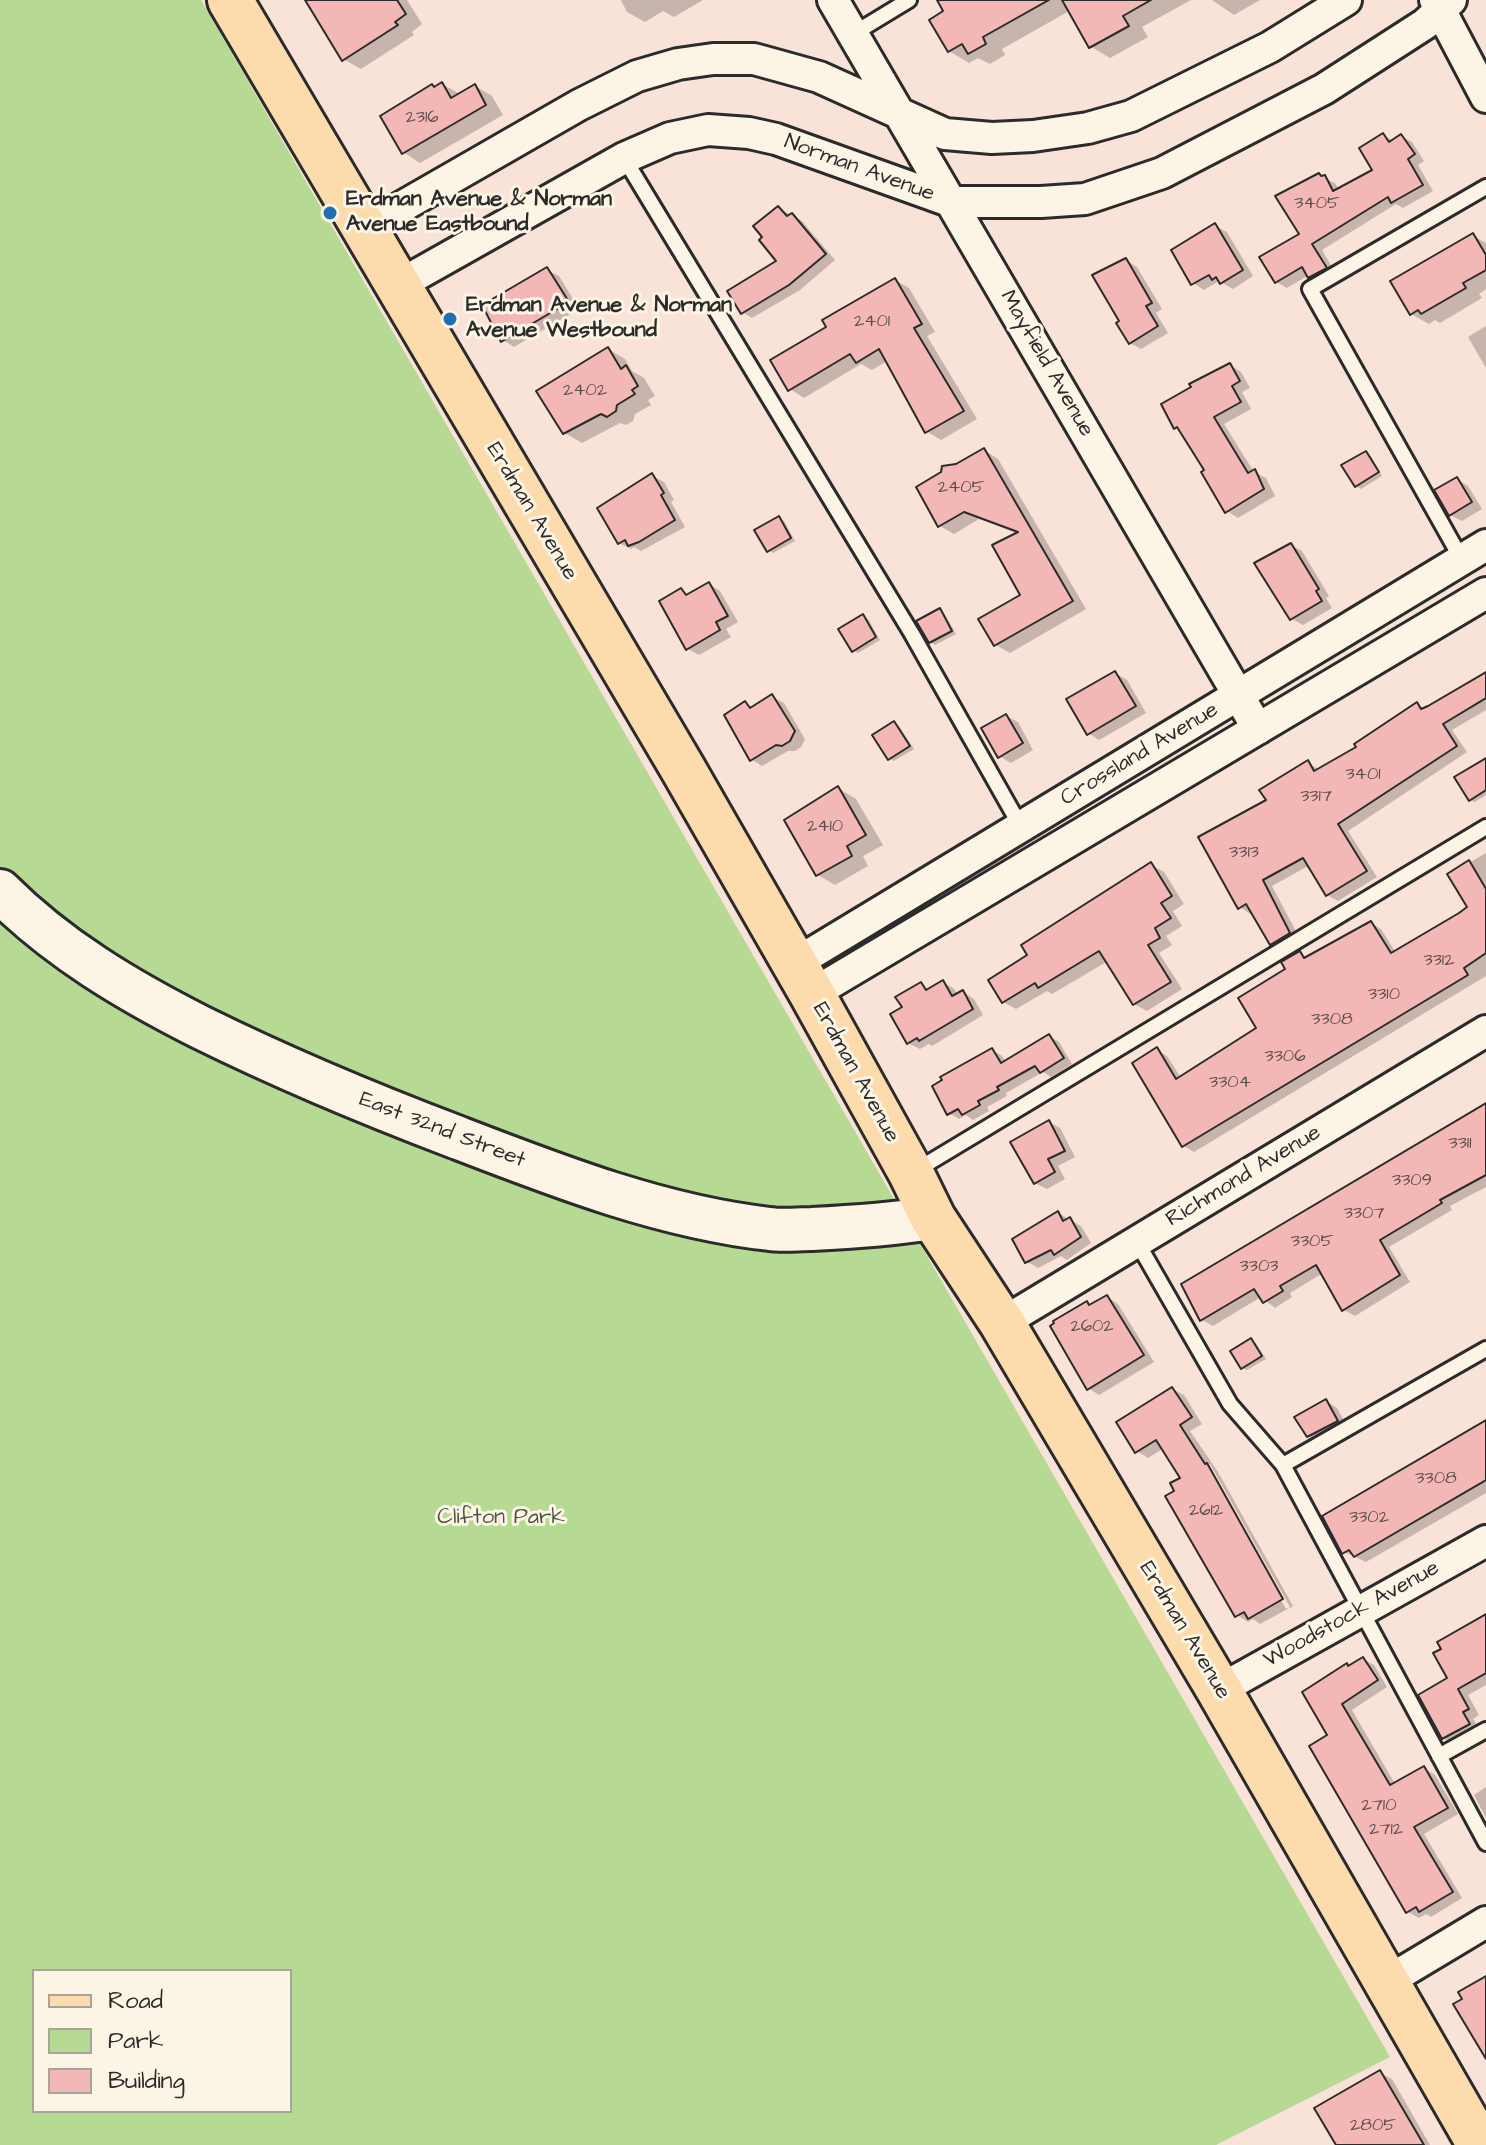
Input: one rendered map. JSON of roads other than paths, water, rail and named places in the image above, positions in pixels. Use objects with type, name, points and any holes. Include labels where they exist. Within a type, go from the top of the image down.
[{"type":"main road","name":"Erdman Avenue","points":[[230,0],[683,769],[803,979],[933,1218],[1002,1323],[1219,1690],[1480,2145]]},
{"type":"street","name":"Mayfield Avenue","points":[[833,0],[1258,729]]},
{"type":"street","points":[[363,229],[579,105],[637,76],[678,64],[713,59],[754,59],[819,77],[945,134],[992,138],[1033,136],[1088,128],[1131,116],[1270,47],[1346,0]]},
{"type":"street","points":[[1442,4],[1486,97]]},
{"type":"street","name":"Norman Avenue","points":[[397,286],[624,158],[689,133],[708,130],[749,133],[823,154],[952,202],[1085,199],[1162,173],[1324,89],[1442,4]]},
{"type":"street","name":"Crossland Avenue","points":[[803,979],[1021,827],[1474,553]]},
{"type":"street","name":"Crossland Avenue","points":[[803,979],[1258,729],[1486,593]]},
{"type":"street","name":"East 32nd Street","points":[[0,891],[58,942],[150,1003],[269,1062],[560,1177],[697,1216],[774,1230],[866,1226],[933,1218]]},
{"type":"street","name":"Richmond Avenue","points":[[1002,1323],[1486,1031]]},
{"type":"street","name":"Woodstock Avenue","points":[[1219,1690],[1486,1541]]},
{"type":"street","points":[[1386,1982],[1486,1922]]},
{"type":"lane","points":[[853,34],[909,0]]},
{"type":"lane","points":[[624,158],[912,634],[1021,827]]},
{"type":"lane","points":[[1474,553],[1310,289],[1486,187]]},
{"type":"lane","points":[[911,1173],[1486,827]]},
{"type":"lane","points":[[1137,1242],[1230,1404],[1283,1465],[1486,1843]]},
{"type":"lane","points":[[1283,1465],[1486,1349]]},
{"type":"lane","points":[[1439,1756],[1486,1730]]},
{"type":"place","name":"Erdman Avenue & Norman Avenue Eastbound","points":[[330,213]]},
{"type":"place","name":"Erdman Avenue & Norman Avenue Westbound","points":[[450,319]]},
{"type":"park label","name":"Clifton Park","points":[[501,1518]]}]
